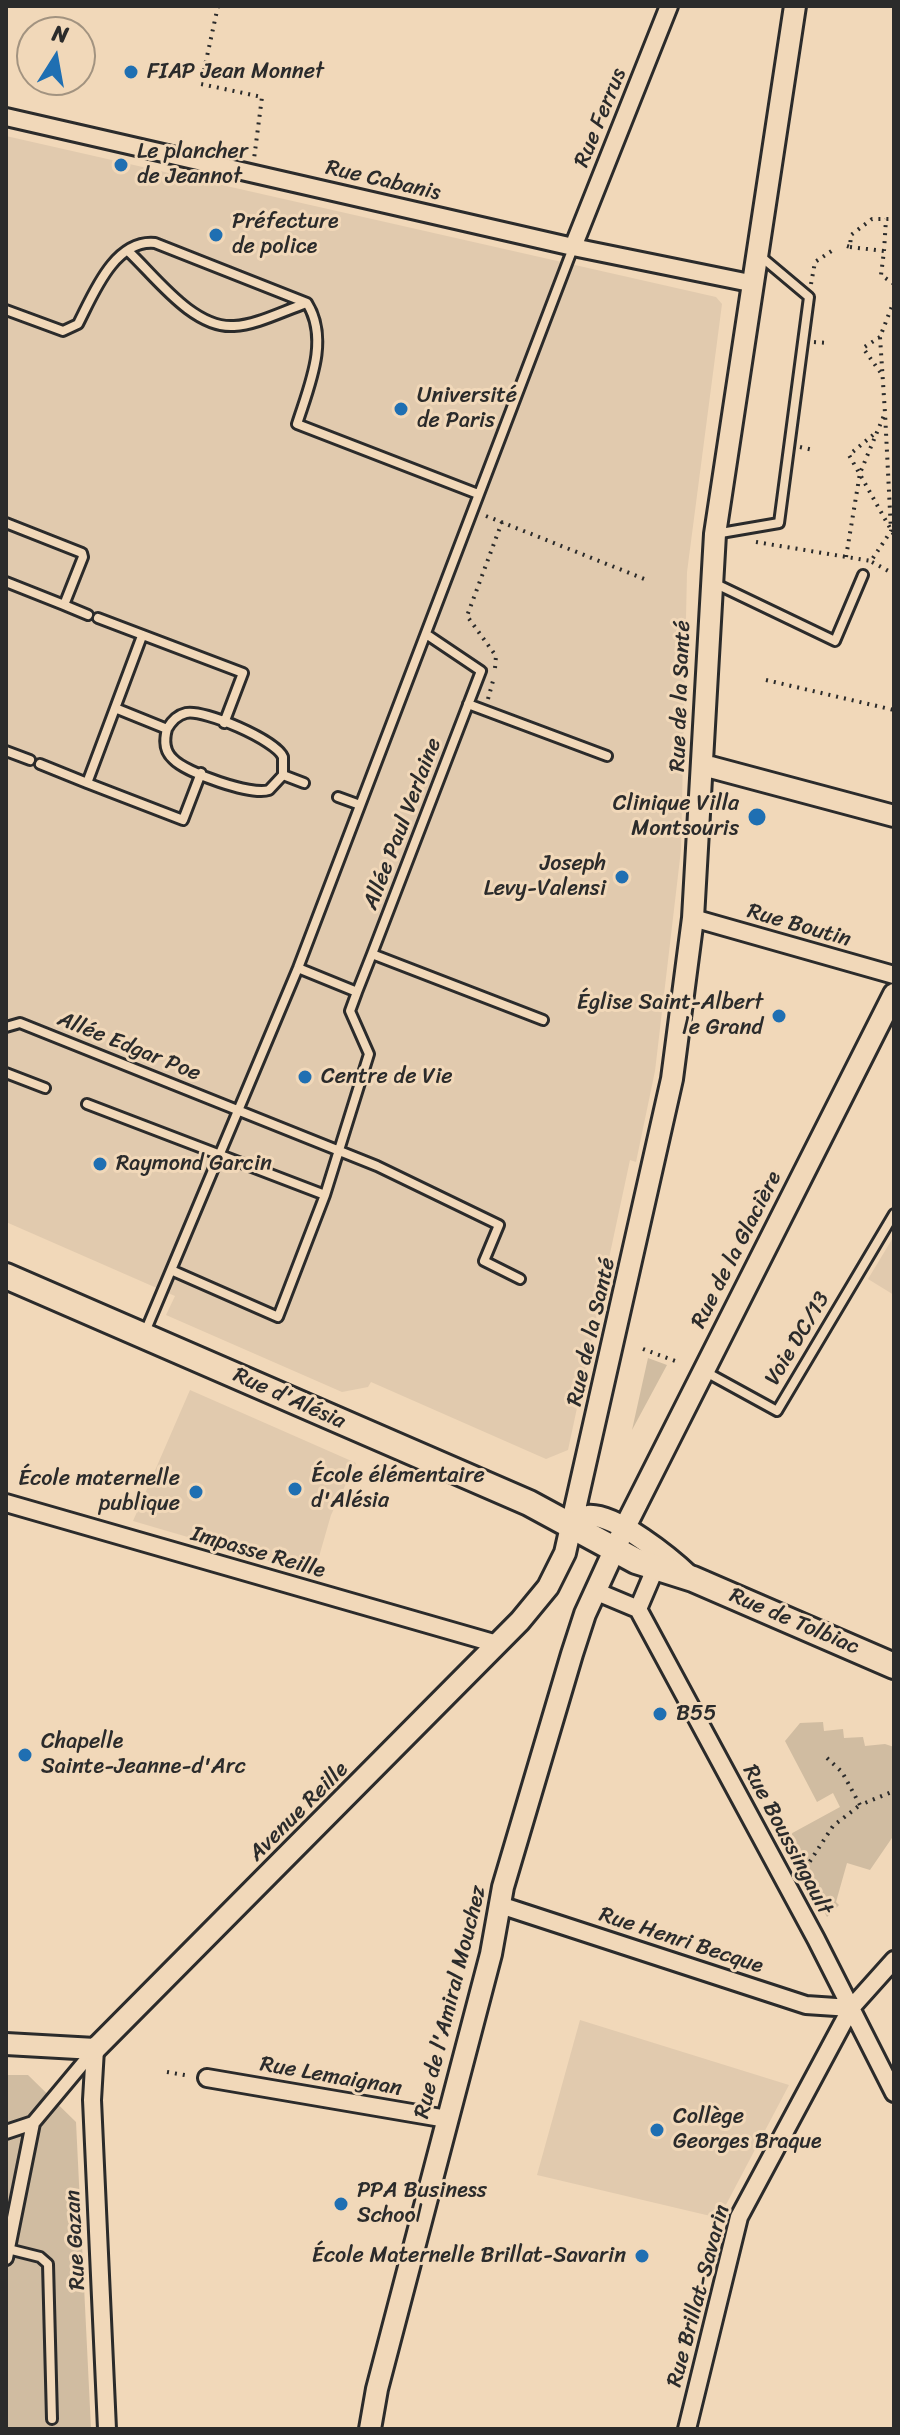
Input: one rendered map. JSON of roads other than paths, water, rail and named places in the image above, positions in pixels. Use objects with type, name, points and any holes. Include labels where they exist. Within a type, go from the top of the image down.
[{"type":"main road","name":"Rue d'Alésia","points":[[6,1276],[572,1525],[619,1539]]},
{"type":"main road","name":"Rue de Tolbiac","points":[[619,1539],[655,1569],[693,1579],[894,1666]]},
{"type":"street","name":"Rue Ferrus","points":[[573,247],[669,6]]},
{"type":"street","name":"Rue de la Santé","points":[[572,1525],[672,1079],[693,918],[703,765],[709,581],[750,283],[795,6]]},
{"type":"street","name":"Rue Cabanis","points":[[6,117],[573,247],[750,283]]},
{"type":"street","points":[[703,765],[894,816]]},
{"type":"street","name":"Rue Boutin","points":[[693,918],[894,975]]},
{"type":"street","name":"Rue de la Glacière","points":[[619,1539],[894,994]]},
{"type":"street","name":"Impasse Reille","points":[[6,1503],[497,1644]]},
{"type":"street","name":"Avenue Reille","points":[[95,2049],[497,1644],[548,1587],[565,1553],[572,1525]]},
{"type":"street","points":[[619,1539],[658,1548],[693,1579]]},
{"type":"street","name":"Rue de l'Amiral Mouchez","points":[[370,2429],[377,2389],[491,1954],[500,1905],[569,1664],[595,1591],[619,1539]]},
{"type":"street","points":[[595,1591],[638,1609],[655,1569]]},
{"type":"street","name":"Rue Boussingault","points":[[638,1609],[894,2093]]},
{"type":"street","name":"Rue Henri Becque","points":[[500,1905],[806,2005],[851,2008]]},
{"type":"street","name":"Rue Brillat-Savarin","points":[[687,2429],[739,2217],[851,2008],[894,1960]]},
{"type":"street","points":[[6,2044],[95,2049]]},
{"type":"street","points":[[7,2254],[33,2123],[95,2049]]},
{"type":"street","name":"Rue Gazan","points":[[95,2049],[92,2100],[107,2429]]},
{"type":"street","name":"Rue Lemaignan","points":[[204,2078],[447,2119]]},
{"type":"street","points":[[6,2132],[33,2123]]},
{"type":"lane","points":[[6,310],[63,331],[71,329],[78,324],[107,270],[128,251],[145,242],[155,243],[307,303],[313,313],[317,361],[297,424],[478,494]]},
{"type":"lane","points":[[143,1336],[298,968],[573,247]]},
{"type":"lane","points":[[128,251],[192,311],[213,322],[234,326],[307,303]]},
{"type":"lane","points":[[715,534],[779,523],[809,297],[755,252]]},
{"type":"lane","points":[[6,523],[82,553],[64,605]]},
{"type":"lane","points":[[709,581],[835,641],[863,575]]},
{"type":"lane","points":[[6,582],[243,673],[224,723]]},
{"type":"lane","name":"Allée Paul Verlaine","points":[[357,992],[481,671],[426,634]]},
{"type":"lane","points":[[87,783],[142,636]]},
{"type":"lane","points":[[468,704],[607,756]]},
{"type":"lane","points":[[115,708],[167,729]]},
{"type":"lane","points":[[190,712],[224,723],[276,745],[283,757],[283,775],[275,786],[257,793],[201,773],[171,758],[165,744],[167,729],[175,718],[190,712]]},
{"type":"lane","points":[[6,751],[183,820],[201,773]]},
{"type":"lane","points":[[283,775],[304,783]]},
{"type":"lane","points":[[338,797],[360,805]]},
{"type":"lane","points":[[372,954],[543,1020]]},
{"type":"lane","points":[[171,1270],[278,1317],[325,1195],[369,1054],[350,1011],[357,992],[298,968]]},
{"type":"lane","name":"Allée Edgar Poe","points":[[6,1027],[20,1023],[237,1110],[339,1151],[499,1225],[484,1261],[520,1279]]},
{"type":"lane","points":[[6,1073],[45,1088]]},
{"type":"lane","points":[[87,1104],[325,1195]]},
{"type":"lane","name":"Voie DC/13","points":[[704,1370],[777,1411],[894,1214]]},
{"type":"lane","points":[[7,2254],[40,2257],[48,2264],[52,2419]]},
{"type":"place","name":"FIAP Jean Monnet","points":[[131,72]]},
{"type":"place","name":"Le plancher de Jeannot","points":[[121,165]]},
{"type":"place","name":"Préfecture de police","points":[[216,235]]},
{"type":"place","name":"Université de Paris","points":[[401,409]]},
{"type":"place","name":"Clinique Villa Montsouris","points":[[757,817]]},
{"type":"place","name":"Joseph Levy-Valensi","points":[[622,877]]},
{"type":"place","name":"Église Saint-Albert le Grand","points":[[779,1016]]},
{"type":"place","name":"Centre de Vie","points":[[305,1077]]},
{"type":"place","name":"Raymond Garcin","points":[[100,1164]]},
{"type":"place","name":"École élémentaire d'Alésia","points":[[295,1489]]},
{"type":"place","name":"École maternelle publique","points":[[196,1492]]},
{"type":"place","name":"B55","points":[[660,1714]]},
{"type":"place","name":"Chapelle Sainte-Jeanne-d'Arc","points":[[25,1755]]},
{"type":"place","name":"Collège Georges Braque","points":[[657,2130]]},
{"type":"place","name":"PPA Business School","points":[[341,2204]]},
{"type":"place","name":"École Maternelle Brillat-Savarin","points":[[642,2256]]}]
